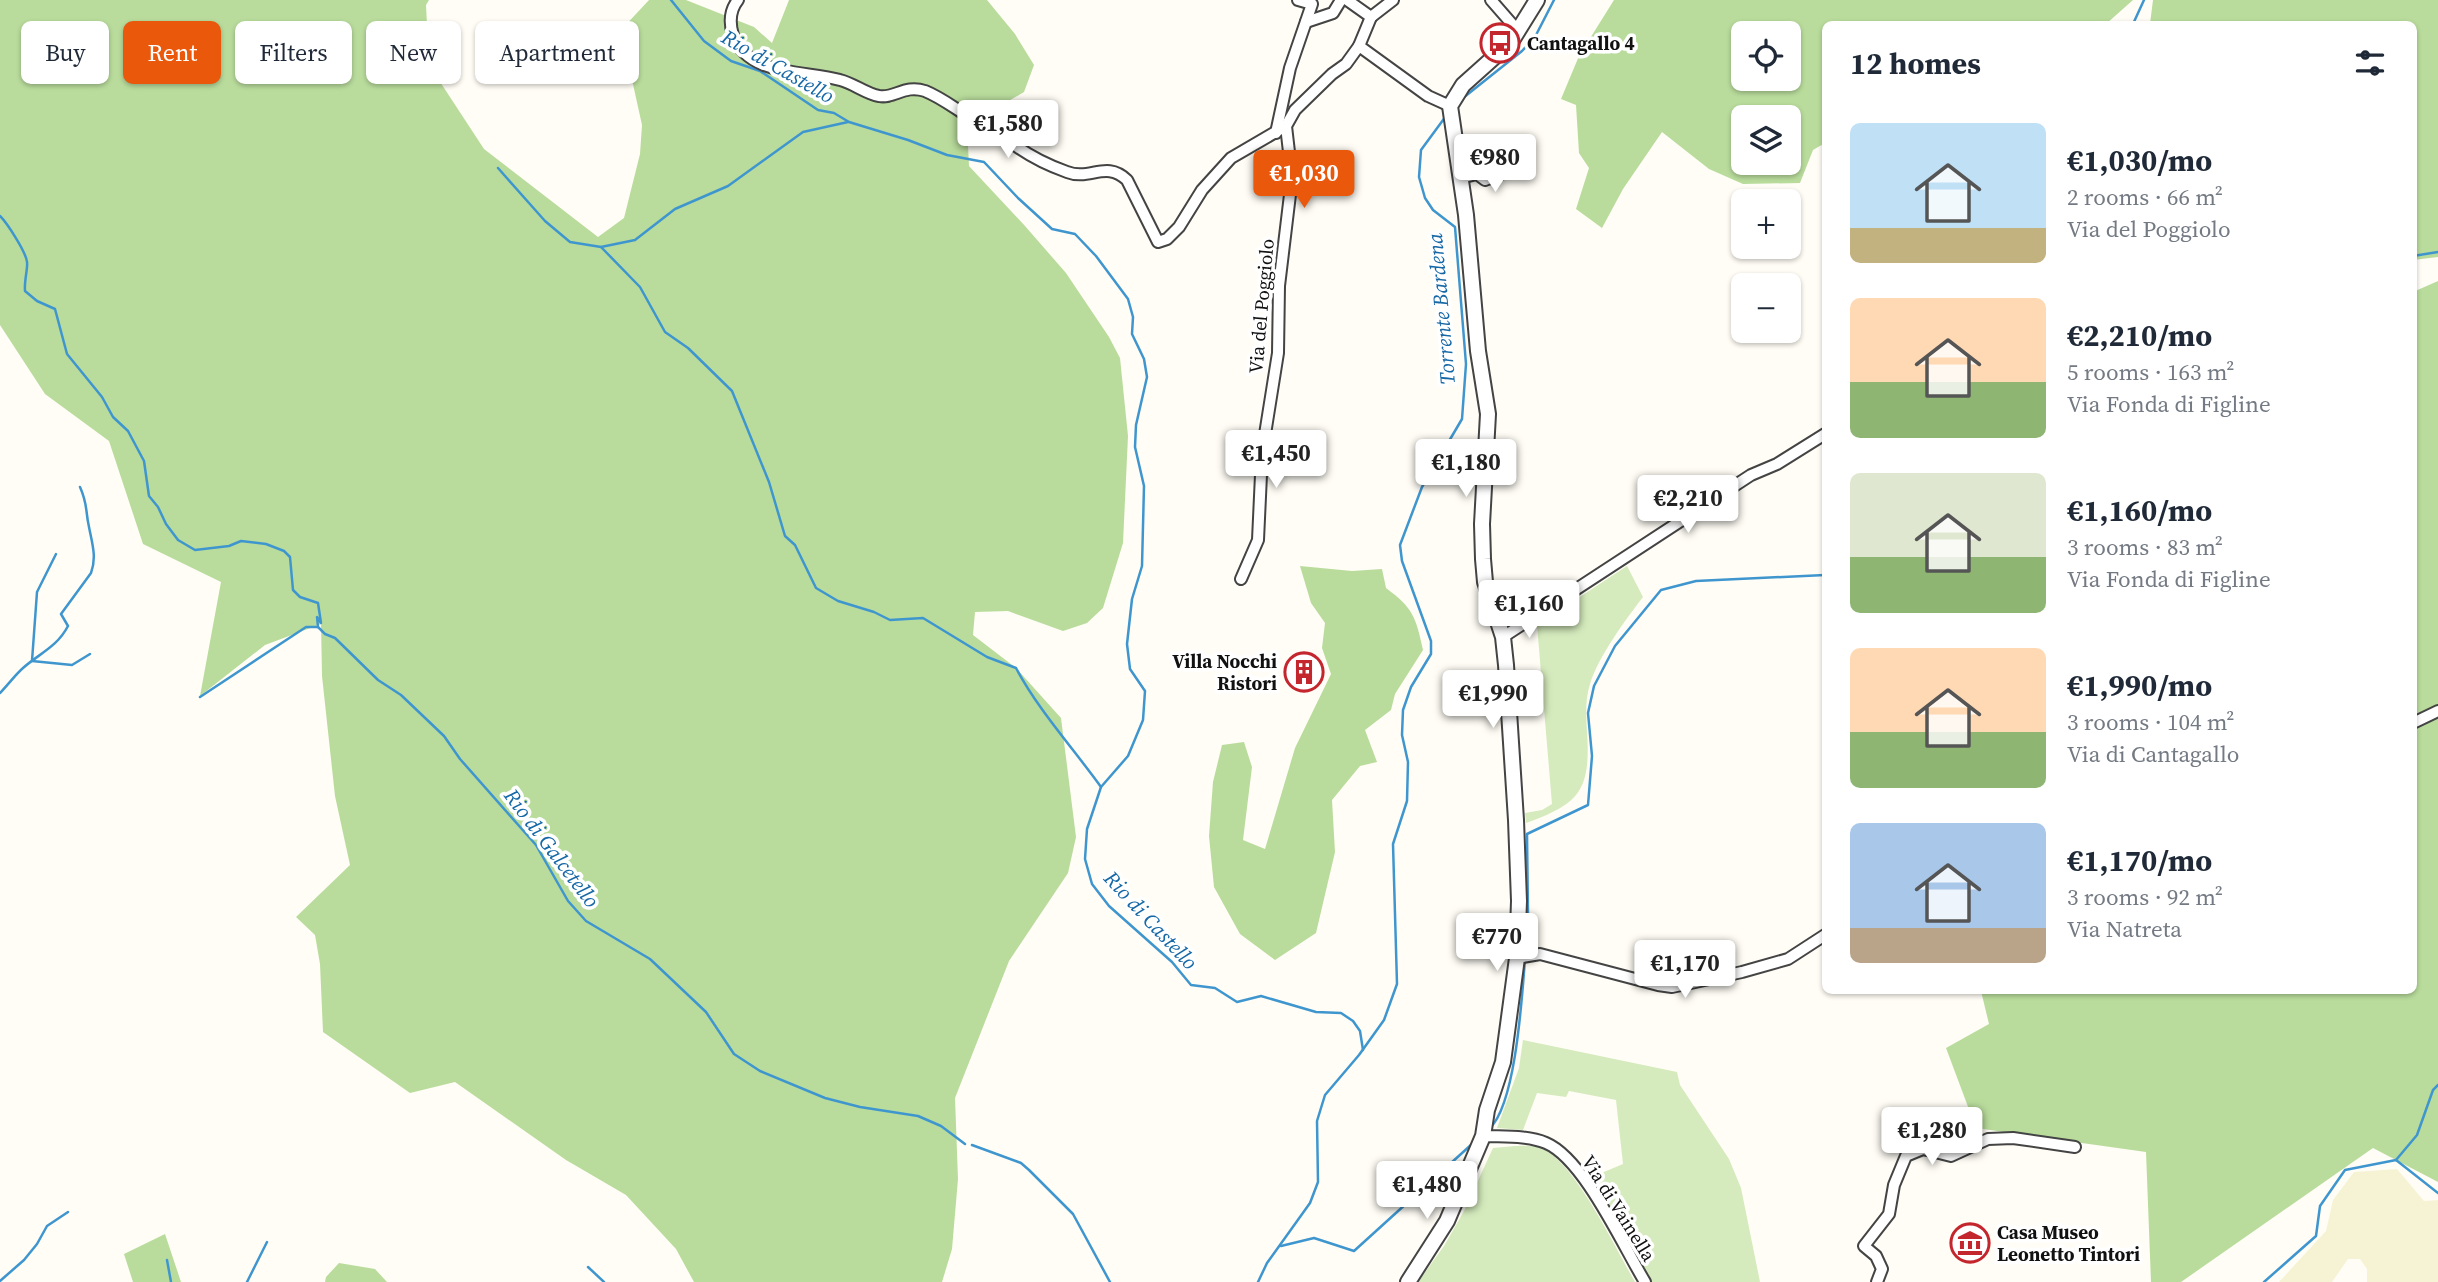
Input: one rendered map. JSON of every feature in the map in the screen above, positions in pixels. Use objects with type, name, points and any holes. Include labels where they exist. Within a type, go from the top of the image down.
[{"type":"street","points":[[738,0],[730,17],[731,29],[735,41],[745,54],[754,60],[780,70],[842,80],[879,96],[915,88],[925,91],[999,131],[1018,148],[1069,173],[1079,175],[1108,170],[1119,173],[1127,180],[1158,242],[1167,239],[1180,227],[1202,190],[1231,158],[1281,130],[1295,110],[1346,64],[1359,47],[1371,17],[1393,0]]},
{"type":"street","points":[[1298,0],[1315,2]]},
{"type":"street","points":[[1306,22],[1333,13],[1344,0],[1371,17]]},
{"type":"street","points":[[1491,0],[1519,32]]},
{"type":"street","points":[[1408,1282],[1444,1228],[1483,1131],[1503,1062],[1522,957],[1516,820],[1503,638],[1485,582],[1484,570],[1482,524],[1488,414],[1450,111],[1463,85],[1511,43],[1537,0]]},
{"type":"street","name":"Via del Poggiolo","points":[[1241,579],[1258,540],[1262,453],[1278,353],[1279,286],[1292,178],[1281,130],[1290,68],[1315,2]]},
{"type":"street","points":[[1359,47],[1450,111]]},
{"type":"street","points":[[1460,178],[1477,174],[1485,180],[1519,167]]},
{"type":"street","points":[[1503,638],[1751,475],[1777,464],[1822,436]]},
{"type":"street","points":[[2417,721],[2438,711]]},
{"type":"street","points":[[1522,957],[1540,954],[1658,985],[1672,986],[1742,972],[1788,959],[1822,937]]},
{"type":"street","name":"Via di Vainella","points":[[1483,1131],[1549,1144],[1562,1153],[1589,1187],[1644,1282]]},
{"type":"street","points":[[1877,1282],[1882,1269],[1877,1256],[1864,1246],[1889,1214],[1894,1185],[1906,1156],[1923,1149],[1951,1156],[1988,1139],[2013,1138],[2075,1147]]},
{"type":"shaded area","points":[[2397,1169],[2424,1201],[2438,1200],[2438,1282],[2367,1282],[2367,1269],[2360,1259],[2348,1259],[2332,1282],[2279,1282],[2326,1231],[2333,1200],[2354,1172]]},
{"type":"green space","points":[[0,0],[429,0],[426,5],[427,21],[366,21],[366,84],[441,84],[484,149],[598,237],[624,218],[640,154],[642,125],[633,84],[639,84],[639,21],[629,21],[649,0],[686,0],[754,27],[772,43],[789,0],[987,0],[1015,34],[1034,65],[1024,92],[967,125],[969,166],[1066,273],[1109,337],[1120,358],[1128,436],[1123,543],[1103,608],[1087,623],[1063,631],[1008,611],[975,612],[973,635],[1016,668],[1061,718],[1076,837],[1068,873],[1009,961],[955,1098],[958,1179],[952,1249],[942,1282],[694,1282],[676,1249],[626,1195],[566,1160],[455,1082],[410,1093],[323,1032],[320,964],[315,935],[296,917],[350,865],[335,796],[322,676],[321,624],[265,645],[200,696],[221,582],[143,544],[109,441],[45,394],[0,325]]},
{"type":"green space","points":[[1614,0],[2133,0],[2109,21],[1822,21],[1822,145],[1813,150],[1800,183],[1743,184],[1709,169],[1662,132],[1623,189],[1602,228],[1576,209],[1589,168],[1579,153],[1576,105],[1561,99],[1579,56]]},
{"type":"green space","points":[[2153,0],[2438,0],[2438,257],[2417,260],[2417,21],[2150,21]]},
{"type":"green space","points":[[2438,281],[2438,1182],[2373,1148],[2181,1282],[2151,1282],[2146,1152],[1976,1128],[1946,1048],[1989,1024],[1982,994],[2417,994],[2417,290]]},
{"type":"green space","points":[[1300,566],[1352,571],[1382,569],[1386,588],[1402,601],[1412,614],[1423,650],[1395,694],[1391,710],[1365,730],[1377,762],[1360,766],[1332,800],[1335,852],[1316,933],[1275,960],[1240,934],[1214,887],[1209,836],[1213,782],[1222,745],[1244,742],[1252,767],[1243,840],[1265,849],[1295,748],[1331,674],[1322,648],[1325,623],[1311,603]]},
{"type":"green space","points":[[1627,566],[1643,597],[1606,650],[1590,684],[1586,708],[1587,768],[1583,782],[1570,801],[1526,823],[1525,813],[1542,810],[1552,804],[1537,625]]},
{"type":"green space","points":[[1523,1040],[1677,1072],[1680,1085],[1729,1159],[1741,1188],[1760,1282],[1651,1282],[1592,1177],[1623,1164],[1616,1100],[1569,1091],[1566,1097],[1537,1093],[1523,1130],[1497,1128],[1519,1068]]},
{"type":"green space","points":[[1493,1148],[1542,1148],[1568,1171],[1594,1209],[1635,1282],[1418,1282],[1444,1246],[1464,1211]]},
{"type":"green space","points":[[165,1234],[181,1282],[133,1282],[124,1254]]},
{"type":"green space","points":[[339,1263],[375,1269],[387,1282],[325,1282],[326,1277]]},
{"type":"waterway","name":"Rio di Castello","points":[[671,0],[704,41],[731,61],[760,71],[818,110],[834,113],[849,122],[947,155],[984,162],[1052,229],[1075,234],[1096,256],[1128,299],[1133,317],[1132,334],[1144,359],[1147,377],[1136,425],[1135,447],[1144,486],[1142,566],[1132,599],[1127,644],[1130,669],[1145,691],[1143,720],[1128,756],[1101,787],[1087,829],[1085,859],[1092,884],[1109,906],[1172,962],[1191,985],[1215,988],[1237,1002],[1261,996],[1316,1012],[1341,1013],[1353,1021],[1360,1031],[1363,1050]]},
{"type":"waterway","name":"Torrente Bardena","points":[[1463,98],[1522,51],[1535,37],[1554,0]]},
{"type":"waterway","points":[[2134,21],[2144,0]]},
{"type":"waterway","name":"Torrente Bardena","points":[[1258,1282],[1267,1263],[1310,1203],[1318,1182],[1317,1121],[1325,1095],[1384,1020],[1397,984],[1393,844],[1407,801],[1408,762],[1402,735],[1403,710],[1411,687],[1431,654],[1431,641],[1402,561],[1400,545],[1422,487],[1462,419],[1466,364],[1455,227],[1433,210],[1425,198],[1419,177],[1421,150],[1446,116]]},
{"type":"waterway","points":[[498,168],[545,221],[570,242],[601,247],[635,240],[675,209],[728,186],[803,132],[848,122]]},
{"type":"waterway","name":"Rio di Galcetello","points":[[0,216],[26,257],[25,291],[37,301],[55,309],[67,354],[102,397],[113,417],[128,431],[144,461],[149,496],[178,540],[195,550],[229,546],[241,541],[266,544],[284,551],[290,557],[293,590],[300,597],[318,603],[321,623],[317,617],[318,627],[335,638],[378,680],[401,695],[444,736],[460,759],[536,845],[568,901],[586,921],[650,959],[706,1012],[734,1054],[760,1071],[825,1098],[860,1107],[918,1116],[941,1126],[965,1144]]},
{"type":"waterway","points":[[601,247],[640,287],[665,332],[688,348],[732,391],[769,482],[785,536],[795,545],[816,588],[838,601],[890,620],[923,618],[987,657],[1016,668],[1046,714],[1101,787]]},
{"type":"waterway","points":[[2417,255],[2438,252]]},
{"type":"waterway","points":[[0,693],[20,671],[64,633],[68,626],[61,614],[91,573],[93,550],[80,487]]},
{"type":"waterway","points":[[56,554],[37,592],[32,661],[72,665],[90,654]]},
{"type":"waterway","points":[[1525,952],[1528,914],[1527,834],[1588,805],[1592,756],[1588,713],[1594,686],[1615,646],[1661,590],[1696,581],[1822,575]]},
{"type":"waterway","name":"Rio di Galcetello","points":[[200,697],[306,627],[318,627]]},
{"type":"waterway","points":[[1490,1128],[1499,1115],[1512,1073],[1525,959]]},
{"type":"waterway","points":[[2396,1160],[2417,1135],[2433,1090],[2438,1085]]},
{"type":"waterway","points":[[1281,1246],[1314,1238],[1354,1251],[1472,1144]]},
{"type":"waterway","name":"Rio di Galcetello","points":[[972,1145],[1021,1163],[1029,1170],[1073,1214],[1110,1282]]},
{"type":"waterway","points":[[2396,1160],[2438,1193]]},
{"type":"waterway","points":[[2264,1282],[2316,1236],[2320,1206],[2345,1170],[2396,1160]]},
{"type":"waterway","points":[[0,1281],[24,1260],[47,1226],[68,1212]]},
{"type":"waterway","points":[[247,1282],[267,1242]]},
{"type":"waterway","points":[[167,1260],[171,1282]]},
{"type":"waterway","points":[[588,1267],[604,1282]]},
{"type":"place","name":"Cantagallo 4","points":[[1500,43]]},
{"type":"place","name":"Villa Nocchi Ristori","points":[[1304,672]]},
{"type":"place","name":"Casa Museo Leonetto Tintori","points":[[1970,1243]]}]
